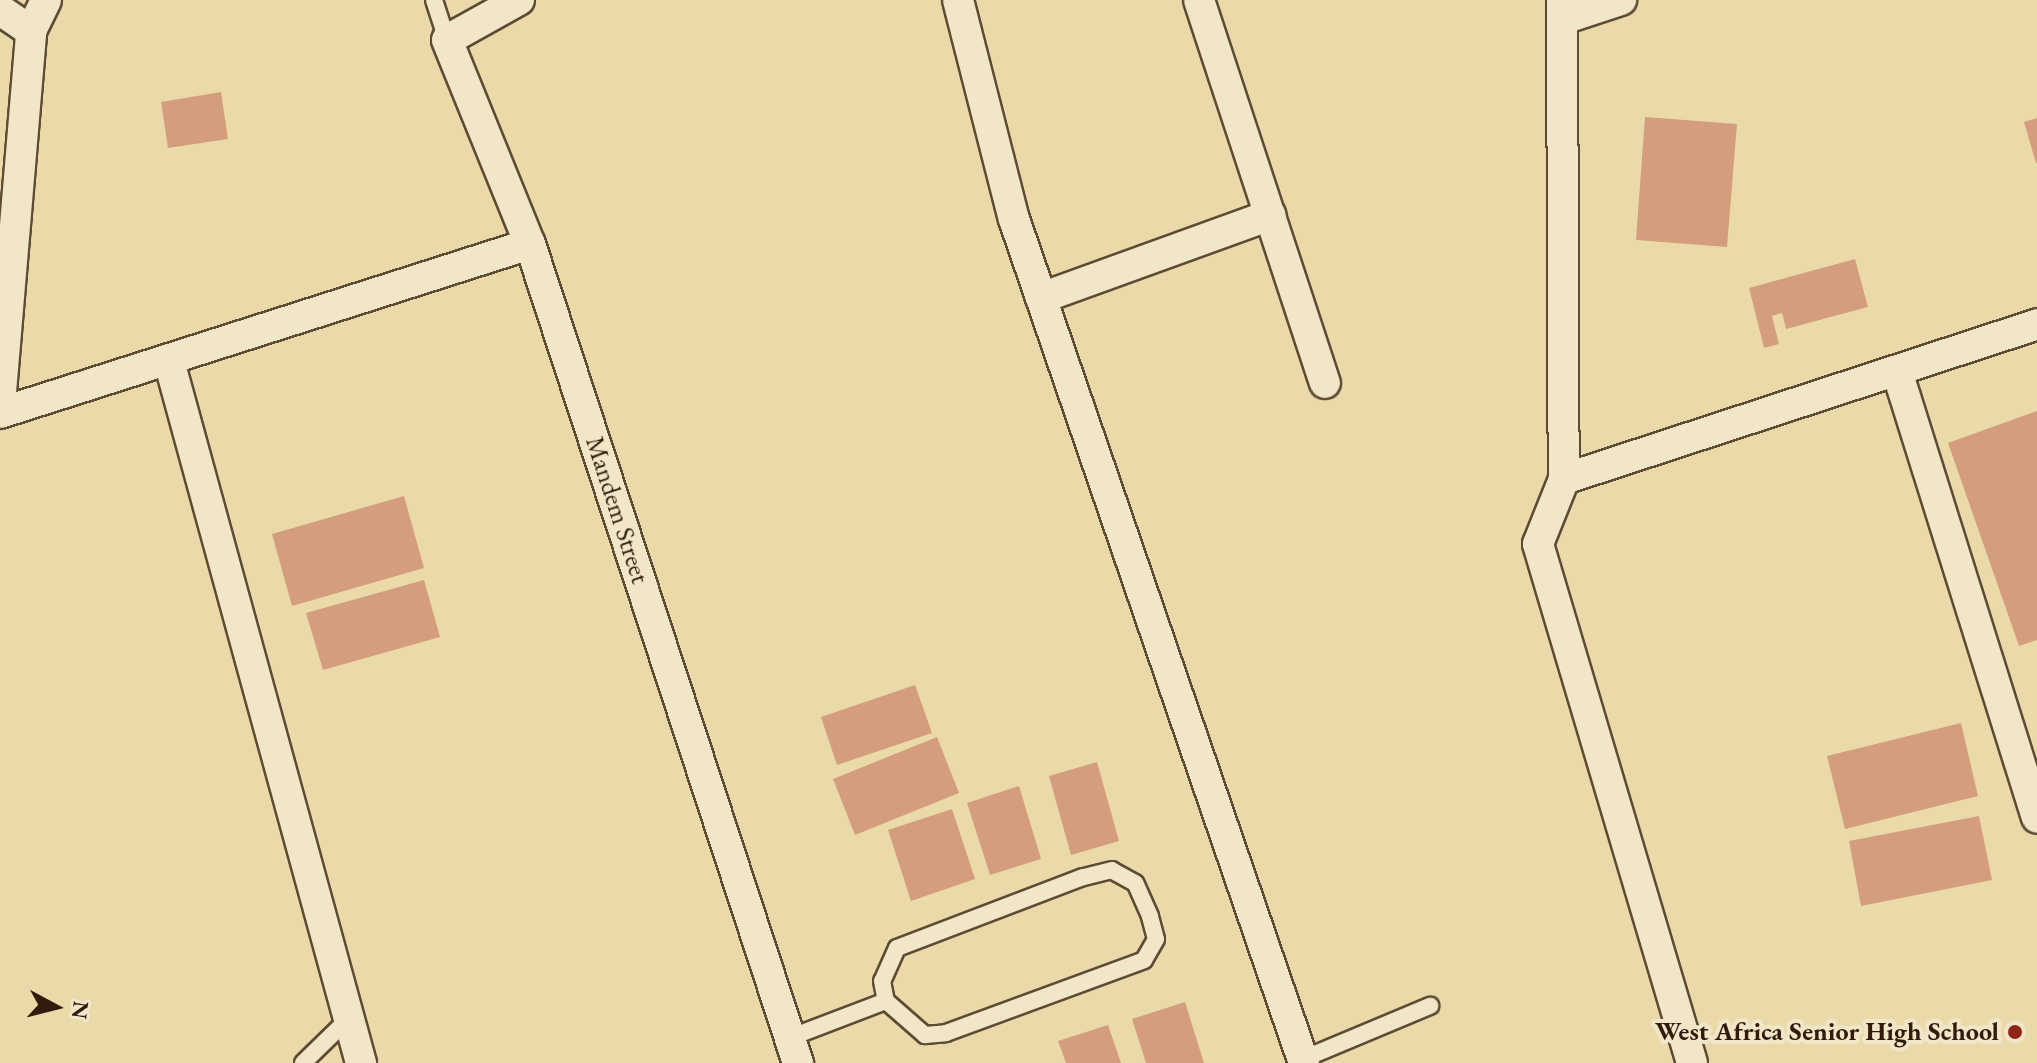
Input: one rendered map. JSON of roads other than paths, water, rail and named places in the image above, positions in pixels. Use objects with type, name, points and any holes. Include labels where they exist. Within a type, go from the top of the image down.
[{"type":"street","points":[[0,404],[31,31],[46,0]]},
{"type":"street","points":[[447,40],[519,0]]},
{"type":"street","points":[[958,0],[1041,298],[1304,1061]]},
{"type":"street","points":[[1199,0],[1325,383]]},
{"type":"street","points":[[1621,0],[1564,9],[1557,133],[1564,479],[1538,544],[1692,1063]]},
{"type":"street","points":[[0,10],[31,31]]},
{"type":"street","name":"Mandem Street","points":[[447,40],[530,244],[794,1050]]},
{"type":"street","points":[[1041,298],[1270,215]]},
{"type":"street","points":[[0,413],[530,244]]},
{"type":"street","points":[[1564,479],[2037,324]]},
{"type":"street","points":[[169,361],[361,1063]]},
{"type":"street","points":[[1897,371],[2037,818]]},
{"type":"lane","points":[[434,0],[447,40]]},
{"type":"lane","points":[[1112,870],[1135,883],[1150,916],[1156,939],[1144,960],[946,1033],[925,1035],[886,1001],[882,981],[897,948],[1083,877],[1112,870]]},
{"type":"lane","points":[[794,1050],[886,1001]]},
{"type":"lane","points":[[1304,1061],[1430,1006]]},
{"type":"lane","points":[[303,1063],[347,1020]]},
{"type":"place","name":"West Africa Senior High School","points":[[2015,1032]]}]
